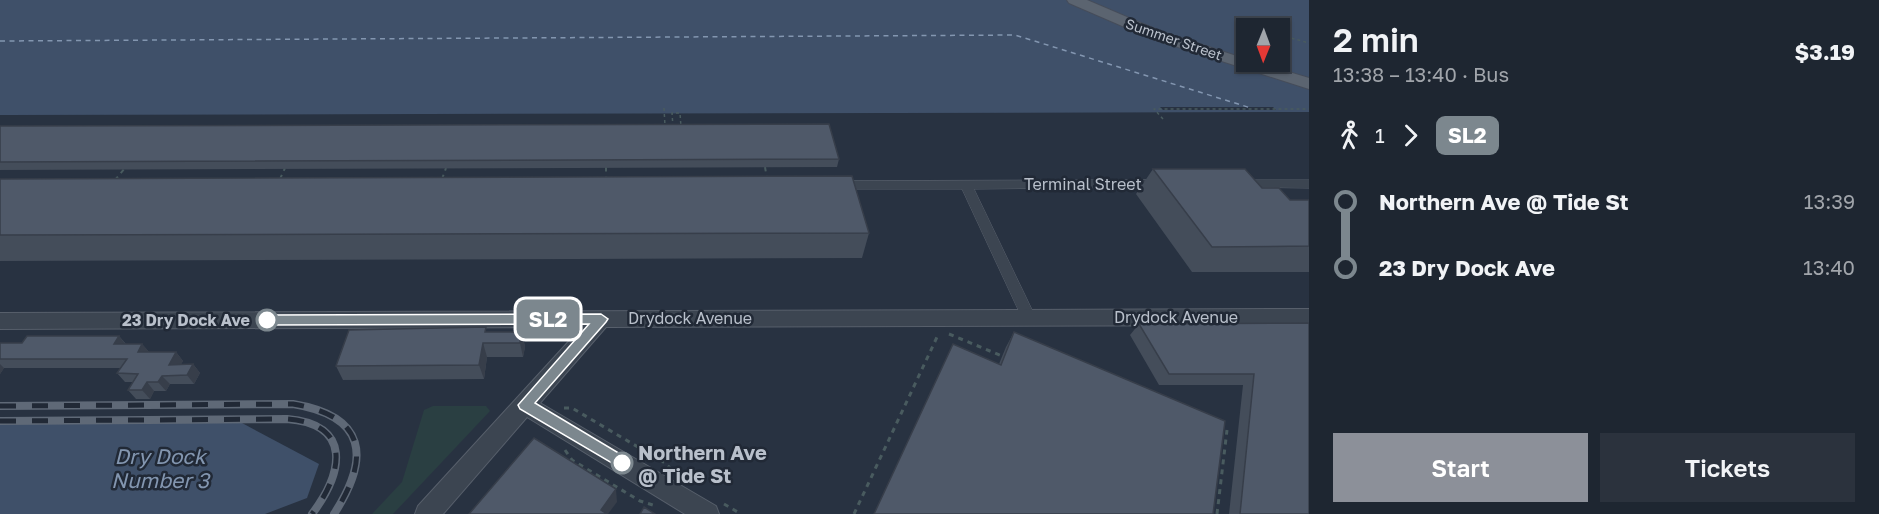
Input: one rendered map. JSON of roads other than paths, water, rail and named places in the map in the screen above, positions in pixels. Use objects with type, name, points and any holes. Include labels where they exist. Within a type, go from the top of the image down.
[{"type":"main road","name":"Summer Street","points":[[1074,0],[1171,40],[1309,84]]},
{"type":"street","name":"Terminal Street","points":[[818,184],[1179,184]]},
{"type":"street","points":[[966,184],[1029,318]]},
{"type":"street","points":[[1228,184],[1309,184]]},
{"type":"street","name":"Drydock Avenue","points":[[0,321],[1309,317]]},
{"type":"street","points":[[427,514],[601,319]]},
{"type":"street","points":[[525,405],[714,508]]},
{"type":"water","points":[[0,0],[1309,0],[1309,112],[0,115]]},
{"type":"water","name":"Dry Dock Number 3","points":[[0,422],[242,423],[319,464],[307,498],[265,514],[0,514]]},
{"type":"railway","points":[[0,406],[293,404],[317,410],[335,418],[348,429],[355,442],[357,457],[353,474],[346,493],[334,514]]},
{"type":"railway","points":[[0,421],[287,419],[308,423],[323,430],[332,440],[336,453],[330,483],[312,514]]},
{"type":"place","name":"23 Dry Dock Ave","points":[[267,320]]},
{"type":"place","name":"Northern Ave @ Tide St","points":[[622,463]]}]
